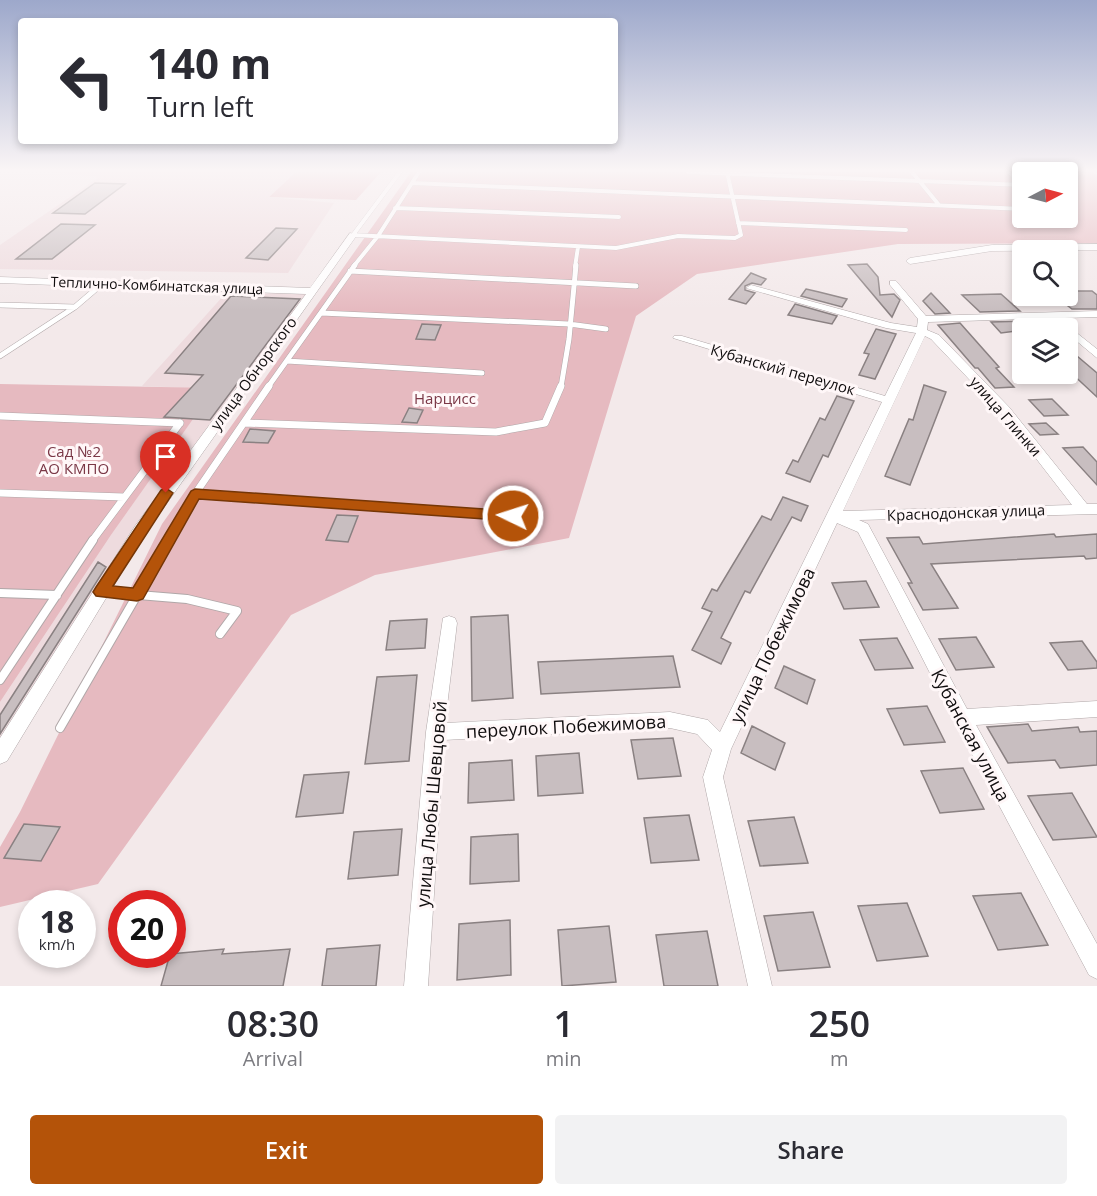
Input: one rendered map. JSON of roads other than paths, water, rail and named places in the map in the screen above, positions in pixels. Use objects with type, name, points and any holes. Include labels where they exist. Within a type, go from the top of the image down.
[{"type":"street","name":"улица Обнорского","points":[[0,755],[140,530],[353,235]]},
{"type":"street","points":[[910,261],[993,248],[1097,248]]},
{"type":"street","name":"Теплично-Комбинатская улица","points":[[0,280],[313,291]]},
{"type":"street","name":"улица Глинки","points":[[893,282],[923,325],[1005,410],[1090,509]]},
{"type":"street","points":[[752,288],[890,327],[1097,314]]},
{"type":"street","points":[[1053,315],[1056,318]]},
{"type":"street","name":"улица Побежимова","points":[[760,986],[713,777],[722,748],[835,516],[923,325]]},
{"type":"street","name":"Кубанский переулок","points":[[678,338],[888,400]]},
{"type":"street","points":[[1078,338],[1097,355]]},
{"type":"street","name":"Краснодонская улица","points":[[835,516],[1090,509]]},
{"type":"street","name":"Кубанская улица","points":[[835,516],[863,528],[962,718],[1097,967]]},
{"type":"street","name":"улица Любы Шевцовой","points":[[416,986],[435,732],[449,623]]},
{"type":"street","points":[[962,718],[1097,709]]},
{"type":"street","name":"переулок Побежимова","points":[[435,732],[670,720],[702,726],[722,748]]},
{"type":"lane","points":[[353,235],[366,218]]},
{"type":"lane","points":[[60,728],[195,494],[389,218]]},
{"type":"lane","points":[[353,235],[578,247],[631,247],[678,236],[735,237],[741,235],[737,218]]},
{"type":"lane","points":[[738,223],[906,230]]},
{"type":"lane","points":[[245,423],[496,432],[545,423],[555,409],[567,353],[572,283],[578,247]]},
{"type":"lane","points":[[350,271],[636,286]]},
{"type":"lane","points":[[0,356],[75,307],[103,283]]},
{"type":"lane","points":[[0,305],[75,307]]},
{"type":"lane","points":[[321,313],[569,324],[606,328]]},
{"type":"lane","points":[[287,361],[482,373]]},
{"type":"lane","points":[[0,416],[180,423],[124,497],[0,680]]},
{"type":"lane","points":[[0,493],[124,497]]},
{"type":"lane","points":[[195,494],[513,516]]},
{"type":"lane","points":[[101,592],[203,601],[237,611],[220,634]]},
{"type":"lane","points":[[0,593],[57,595]]},
{"type":"park label","name":"Нарцисс","points":[[445,398]]},
{"type":"park label","name":"Сад №2 АО КМПО","points":[[74,460]]}]
